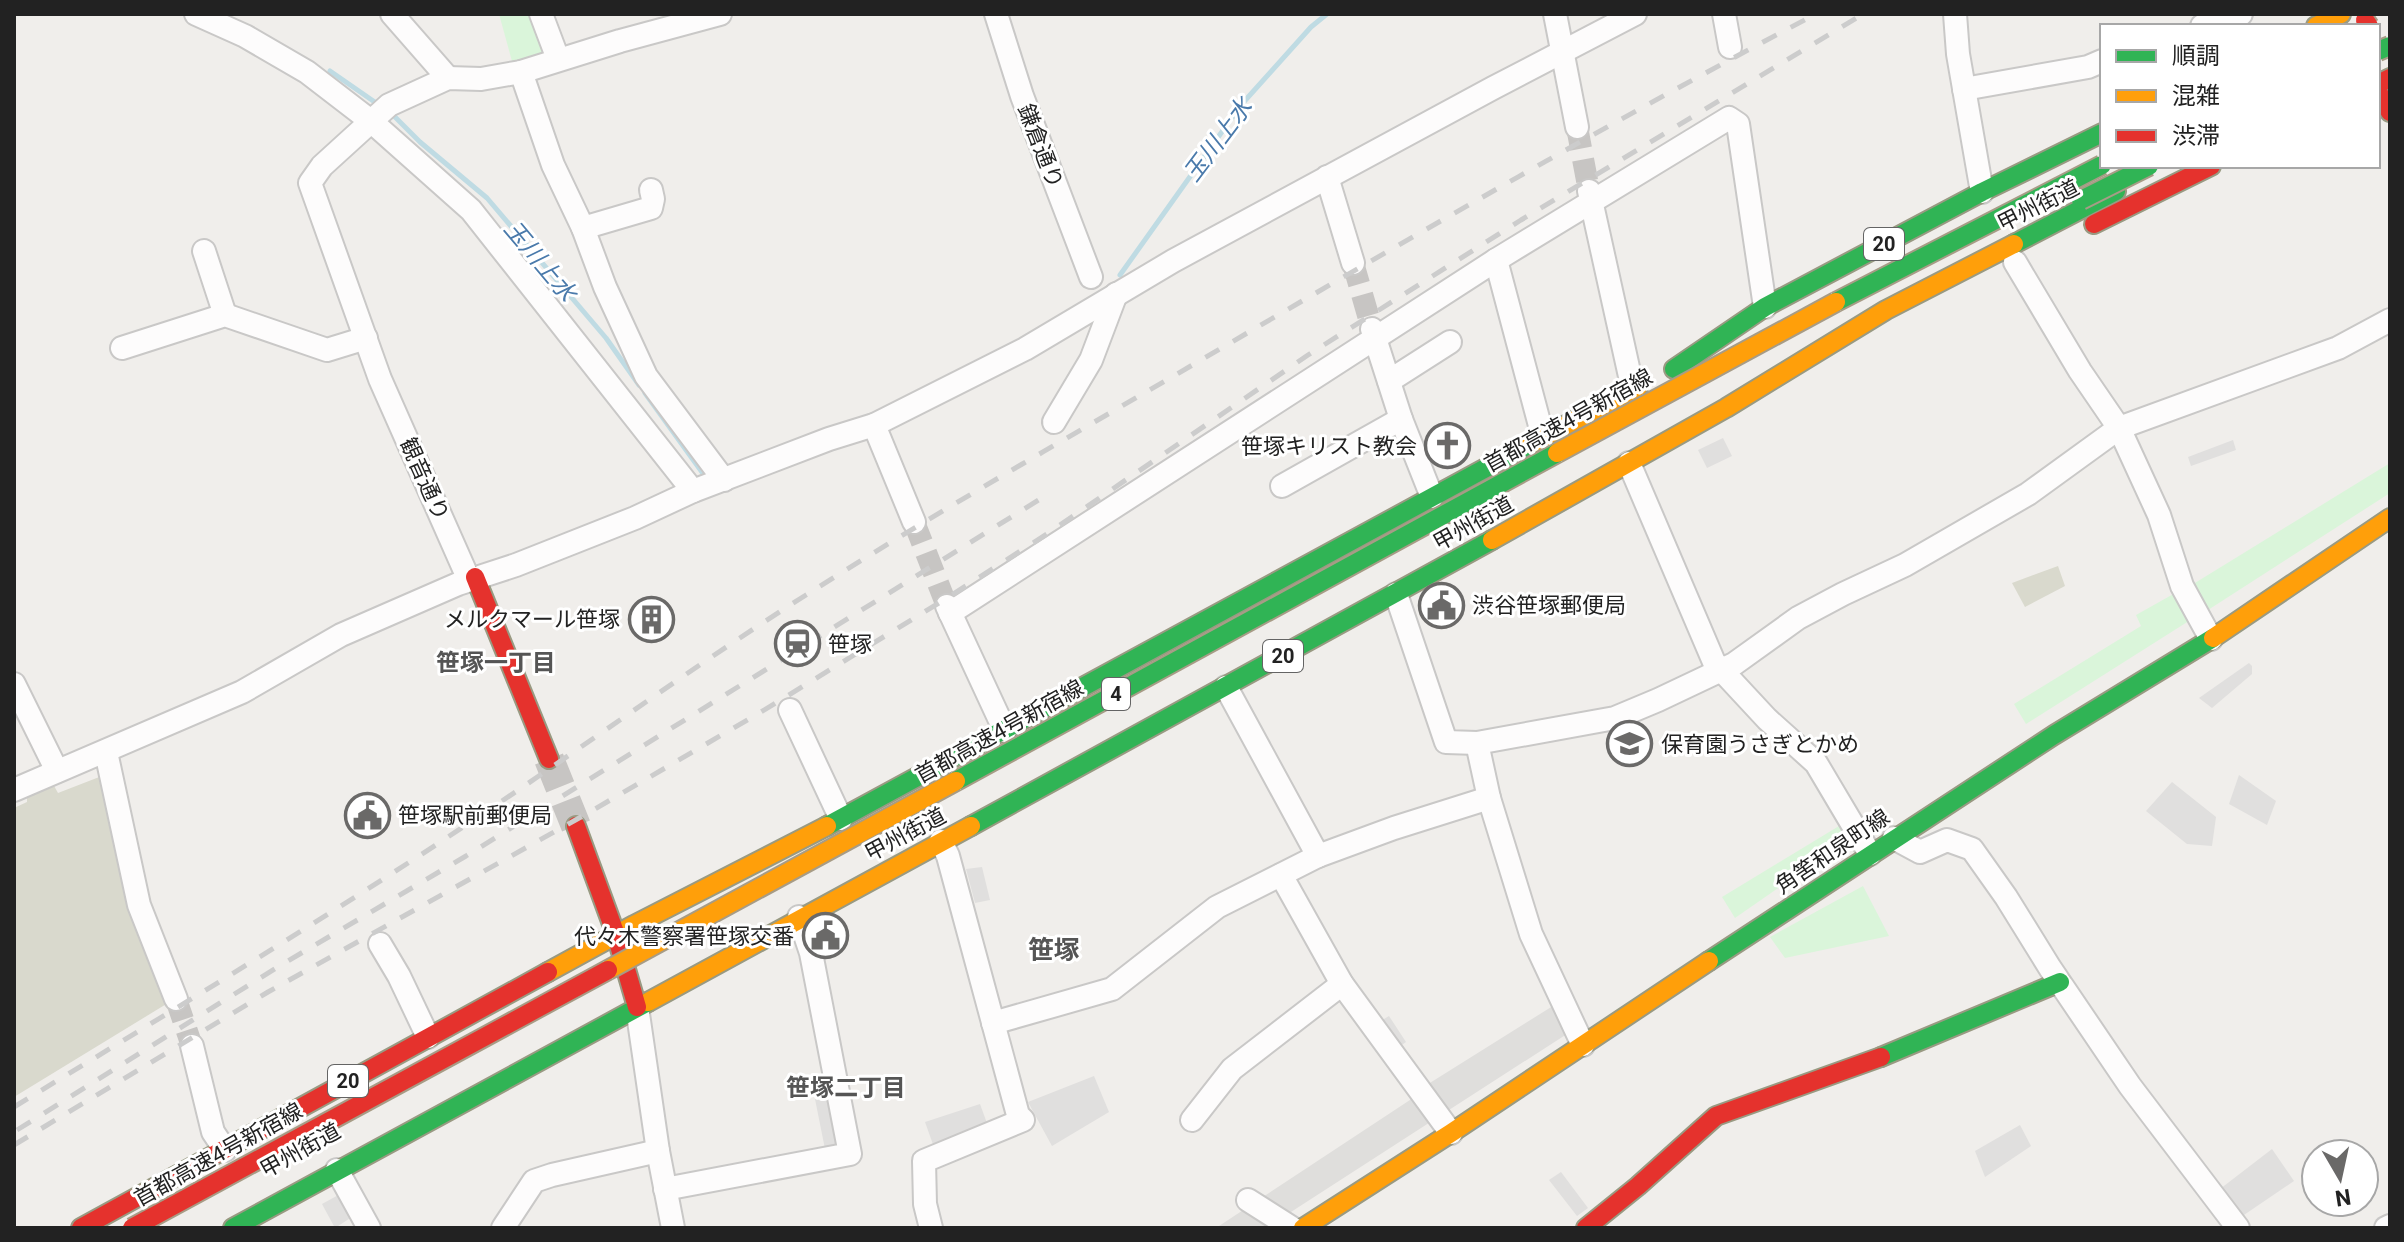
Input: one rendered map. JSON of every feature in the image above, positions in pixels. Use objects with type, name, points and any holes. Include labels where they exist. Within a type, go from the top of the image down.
[{"type":"main road","points":[[2366,23],[2384,14]]},
{"type":"main road","points":[[2366,23],[2390,21]]},
{"type":"main road","name":"20","points":[[1674,369],[1765,307],[1982,192],[2100,134]]},
{"type":"main road","name":"甲州街道","points":[[109,1228],[456,1037],[764,859],[1543,437],[2100,154]]},
{"type":"main road","name":"首都高速4号新宿線","points":[[132,1228],[1783,329],[2100,166]]},
{"type":"main road","points":[[1738,380],[1952,265],[2145,168]]},
{"type":"main road","name":"甲州街道","points":[[209,1228],[630,998],[799,917],[1226,687],[1726,408],[1886,310],[2162,168]]},
{"type":"main road","points":[[1726,408],[2207,168]]},
{"type":"main road","name":"角筈和泉町線","points":[[1303,1228],[1894,838],[2211,639],[2390,518]]},
{"type":"main road","points":[[472,578],[549,759]]},
{"type":"main road","points":[[576,826],[618,941],[630,998]]},
{"type":"main road","name":"20","points":[[81,1228],[428,1037],[618,941]]},
{"type":"main road","points":[[630,998],[647,975]]},
{"type":"main road","points":[[1586,1228],[1716,1116],[1877,1059],[2060,982]]},
{"type":"main road","name":"20","points":[[235,1228],[630,998]]},
{"type":"street","points":[[196,14],[245,36],[380,114],[471,210],[695,491]]},
{"type":"street","points":[[392,14],[448,78]]},
{"type":"street","points":[[541,14],[558,59]]},
{"type":"street","points":[[380,114],[448,78],[481,79],[521,72],[714,14]]},
{"type":"street","name":"鎌倉通り","points":[[996,14],[1022,96],[1091,277]]},
{"type":"street","points":[[1555,14],[1577,127]]},
{"type":"street","points":[[14,790],[242,692],[341,635],[472,578],[516,565],[695,491],[829,439],[874,425],[1025,349],[1116,294],[1327,177],[1635,14]]},
{"type":"street","points":[[1724,14],[1730,47]]},
{"type":"street","points":[[1955,14],[1958,54],[1982,192]]},
{"type":"street","points":[[2208,24],[2241,14]]},
{"type":"street","points":[[1964,89],[2088,67],[2100,62]]},
{"type":"street","points":[[521,72],[553,165],[646,376],[722,481]]},
{"type":"street","name":"観音通り","points":[[380,114],[322,166],[310,183],[380,379],[472,578]]},
{"type":"street","points":[[1005,731],[948,610],[1374,333],[1496,260],[1590,196],[1729,118],[1738,124],[1765,307]]},
{"type":"street","points":[[1327,177],[1353,263]]},
{"type":"street","points":[[583,228],[651,208],[651,190]]},
{"type":"street","points":[[1590,196],[1633,390]]},
{"type":"street","points":[[204,251],[225,315]]},
{"type":"street","points":[[1496,260],[1543,437]]},
{"type":"street","points":[[2015,262],[2080,371],[2119,428],[2159,515],[2182,586],[2211,639]]},
{"type":"street","points":[[1054,422],[1091,360],[1116,294]]},
{"type":"street","points":[[122,348],[225,315],[327,350],[366,338]]},
{"type":"street","points":[[1077,317],[1081,339],[1091,360]]},
{"type":"street","points":[[1396,594],[1446,742],[1477,743],[1615,718],[1721,671],[1798,618],[1947,542],[2028,494],[2119,428],[2338,348],[2390,320]]},
{"type":"street","points":[[1374,333],[1401,419],[1432,497]]},
{"type":"street","points":[[1389,381],[1450,342]]},
{"type":"street","points":[[1282,486],[1401,419]]},
{"type":"street","points":[[874,425],[914,522]]},
{"type":"street","points":[[1629,463],[1714,662],[1767,719],[1816,763],[1870,854]]},
{"type":"street","points":[[14,684],[57,771]]},
{"type":"street","points":[[1226,687],[1318,856]]},
{"type":"street","points":[[790,710],[841,819]]},
{"type":"street","points":[[1477,743],[1489,798],[1531,934],[1583,1045]]},
{"type":"street","points":[[106,752],[139,905],[173,994]]},
{"type":"street","points":[[993,1023],[1112,989],[1217,907],[1318,856],[1489,798]]},
{"type":"street","points":[[1894,838],[1920,852],[1947,840],[1972,849],[2130,1086],[2238,1228]]},
{"type":"street","points":[[931,1228],[925,1204],[924,1161],[1023,1120],[1018,1115],[948,856],[941,841]]},
{"type":"street","points":[[1281,875],[1342,984],[1451,1133]]},
{"type":"street","points":[[665,1189],[850,1154],[811,953],[799,917]]},
{"type":"street","points":[[380,944],[428,1037]]},
{"type":"street","points":[[1192,1120],[1232,1069],[1342,984]]},
{"type":"street","points":[[630,998],[673,1228]]},
{"type":"street","points":[[192,1046],[213,1132],[225,1150]]},
{"type":"street","points":[[503,1228],[534,1181],[658,1151]]},
{"type":"street","points":[[337,1170],[369,1228]]},
{"type":"street","points":[[1248,1200],[1292,1228]]},
{"type":"shaded area","points":[[1723,438],[1732,456],[1707,468],[1698,450]]},
{"type":"shaded area","points":[[2233,440],[2236,450],[2191,466],[2188,457]]},
{"type":"shaded area","points":[[2058,566],[2065,586],[2025,607],[2012,583]]},
{"type":"shaded area","points":[[2249,663],[2252,674],[2212,708],[2199,698]]},
{"type":"shaded area","points":[[107,774],[168,1003],[14,1097],[14,808],[27,802],[27,796],[53,784],[58,793]]},
{"type":"shaded area","points":[[2239,775],[2276,801],[2267,825],[2229,804]]},
{"type":"shaded area","points":[[2172,782],[2216,817],[2212,846],[2187,844],[2146,811]]},
{"type":"shaded area","points":[[982,867],[990,900],[975,903],[966,869]]},
{"type":"shaded area","points":[[1556,1004],[1570,1032],[1266,1228],[1216,1228],[1413,1098],[1425,1086]]},
{"type":"shaded area","points":[[1389,1016],[1406,1042],[1396,1049],[1379,1022]]},
{"type":"shaded area","points":[[1094,1076],[1109,1112],[1052,1146],[1028,1102]]},
{"type":"shaded area","points":[[828,1096],[836,1147],[825,1149],[815,1099]]},
{"type":"shaded area","points":[[980,1104],[988,1126],[935,1150],[925,1122]]},
{"type":"shaded area","points":[[2020,1125],[2031,1146],[1985,1177],[1975,1151]]},
{"type":"shaded area","points":[[2272,1149],[2294,1181],[2241,1217],[2220,1189]]},
{"type":"shaded area","points":[[1561,1172],[1588,1208],[1577,1216],[1549,1180]]},
{"type":"shaded area","points":[[342,1193],[355,1215],[335,1228],[322,1204]]},
{"type":"green space","points":[[499,14],[534,14],[547,56],[513,65]]},
{"type":"green space","points":[[2390,463],[2390,493],[2208,610],[2199,605],[2190,586]]},
{"type":"green space","points":[[2177,592],[2192,619],[2026,724],[2014,704],[2141,626],[2136,615]]},
{"type":"green space","points":[[1839,826],[1846,841],[1735,918],[1722,897]]},
{"type":"green space","points":[[1863,886],[1889,936],[1785,958],[1770,937]]},
{"type":"waterway","name":"玉川上水","points":[[1120,275],[1241,105],[1311,27],[1327,14]]},
{"type":"waterway","name":"玉川上水","points":[[330,71],[379,105]]},
{"type":"waterway","name":"玉川上水","points":[[391,113],[420,142],[487,198],[606,338],[639,385]]},
{"type":"waterway","name":"玉川上水","points":[[645,393],[707,479]]},
{"type":"tunnel","points":[[1577,127],[1589,191]]},
{"type":"tunnel","points":[[1353,263],[1372,329]]},
{"type":"tunnel","points":[[914,522],[947,606]]},
{"type":"tunnel","points":[[549,759],[576,826]]},
{"type":"tunnel","points":[[176,999],[192,1046]]},
{"type":"railway","points":[[14,1107],[359,895],[764,622],[910,531],[1445,219],[1816,14]]},
{"type":"railway","points":[[14,1145],[268,992],[761,712],[1047,534],[1308,355],[1521,220],[1863,14]]},
{"type":"railway","points":[[17,1130],[276,968],[466,856],[1045,496]]},
{"type":"traffic: fast","points":[[2380,50],[2390,46]]},
{"type":"traffic: fast","points":[[1674,369],[1765,307],[1982,192],[2100,134]]},
{"type":"traffic: fast","points":[[1836,302],[2100,166]]},
{"type":"traffic: fast","points":[[2081,200],[2145,168]]},
{"type":"traffic: fast","points":[[2014,244],[2116,191]]},
{"type":"traffic: fast","points":[[827,826],[1530,444]]},
{"type":"traffic: fast","points":[[956,781],[1557,453]]},
{"type":"traffic: fast","points":[[971,826],[1492,540]]},
{"type":"traffic: fast","points":[[1709,961],[2054,735],[2213,638]]},
{"type":"traffic: fast","points":[[1881,1057],[2060,982]]},
{"type":"traffic: fast","points":[[233,1228],[648,1002]]},
{"type":"traffic: slow","points":[[2320,24],[2341,14]]},
{"type":"traffic: slow","points":[[1492,540],[1726,408],[1886,310],[2014,244]]},
{"type":"traffic: slow","points":[[1557,453],[1836,302]]},
{"type":"traffic: slow","points":[[1530,444],[1638,387]]},
{"type":"traffic: slow","points":[[2213,638],[2390,518]]},
{"type":"traffic: slow","points":[[608,970],[956,781]]},
{"type":"traffic: slow","points":[[548,972],[827,826]]},
{"type":"traffic: slow","points":[[648,1002],[971,826]]},
{"type":"traffic: slow","points":[[1303,1228],[1709,961]]},
{"type":"traffic: jam","points":[[2365,20],[2368,24]]},
{"type":"traffic: jam","points":[[2380,83],[2390,78]]},
{"type":"traffic: jam","points":[[2380,95],[2390,112]]},
{"type":"traffic: jam","points":[[2094,224],[2207,168]]},
{"type":"traffic: jam","points":[[475,577],[549,759]]},
{"type":"traffic: jam","points":[[576,826],[616,935],[637,1007]]},
{"type":"traffic: jam","points":[[132,1228],[608,970]]},
{"type":"traffic: jam","points":[[81,1228],[548,972]]},
{"type":"traffic: jam","points":[[1586,1228],[1716,1116],[1881,1057]]},
{"type":"place","name":"笹塚キリスト教会","points":[[1448,446]]},
{"type":"place","name":"渋谷笹塚郵便局","points":[[1441,605]]},
{"type":"place","name":"メルクマール笹塚","points":[[651,619]]},
{"type":"place","name":"笹塚","points":[[797,644]]},
{"type":"place","name":"保育園うさぎとかめ","points":[[1630,744]]},
{"type":"place","name":"笹塚駅前郵便局","points":[[367,815]]},
{"type":"place","name":"代々木警察署笹塚交番","points":[[825,936]]},
{"type":"district","name":"笹塚一丁目","points":[[496,663]]},
{"type":"district","name":"笹塚","points":[[1054,950]]},
{"type":"district","name":"笹塚二丁目","points":[[846,1088]]}]
